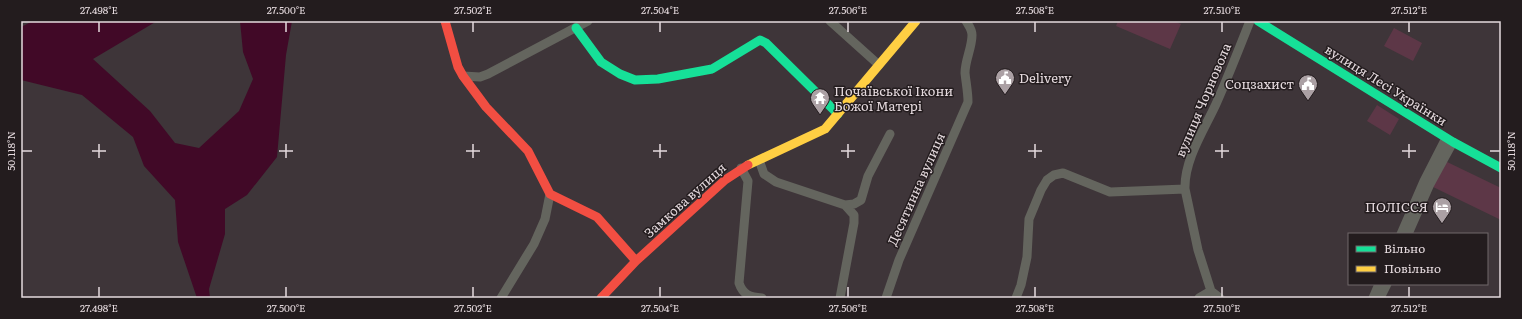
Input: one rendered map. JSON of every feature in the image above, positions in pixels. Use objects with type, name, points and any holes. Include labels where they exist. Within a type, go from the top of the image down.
[{"type":"street","points":[[445,21],[458,67],[463,76],[486,107],[528,151],[550,194],[597,217],[636,261]]},
{"type":"street","points":[[473,91],[484,76],[588,21]]},
{"type":"street","points":[[830,21],[879,65]]},
{"type":"street","name":"Замкова вулиця","points":[[601,298],[636,261],[725,180],[741,168],[825,129],[916,21]]},
{"type":"street","name":"Десятинна вулиця","points":[[886,298],[900,260],[968,102],[965,73],[972,36],[971,27],[966,21]]},
{"type":"street","name":"вулиця Чорновола","points":[[1211,291],[1198,250],[1184,180],[1190,162],[1217,102],[1250,21]]},
{"type":"street","name":"вулиця Лесі Українки","points":[[1258,21],[1450,140],[1501,168]]},
{"type":"street","points":[[576,28],[601,62],[620,74],[635,80],[658,79],[712,69],[760,40],[766,42],[838,114]]},
{"type":"street","points":[[463,76],[484,76]]},
{"type":"street","points":[[840,298],[854,223],[868,176],[890,134]]},
{"type":"street","points":[[1401,233],[1424,181],[1450,140]]},
{"type":"street","points":[[1408,233],[1450,140]]},
{"type":"street","points":[[759,160],[764,174],[776,182],[845,205],[854,204],[861,200]]},
{"type":"street","points":[[741,168],[748,181],[739,283],[742,291],[750,297],[762,298]]},
{"type":"street","points":[[1016,298],[1021,285],[1027,257],[1029,219],[1041,190],[1047,180],[1054,175],[1063,173],[1110,192],[1185,189]]},
{"type":"street","points":[[748,181],[764,174]]},
{"type":"street","points":[[501,298],[534,244],[545,219],[550,194]]},
{"type":"street","points":[[845,205],[854,215],[854,223]]},
{"type":"street","points":[[1373,298],[1379,285]]},
{"type":"street","points":[[1380,298],[1386,285]]},
{"type":"street","points":[[1199,298],[1211,291],[1220,298]]},
{"type":"shaded area","points":[[33,21],[157,21],[93,59],[150,111],[175,143],[199,148],[239,111],[253,79],[243,52],[240,21],[292,21],[286,55],[277,157],[247,195],[225,209],[225,234],[209,289],[210,298],[197,298],[178,242],[175,200],[144,166],[133,137],[82,95],[21,80],[21,27]]},
{"type":"shaded area","points":[[1118,21],[1173,21],[1181,24],[1170,49],[1116,26]]},
{"type":"shaded area","points":[[1394,28],[1422,43],[1413,61],[1384,46]]},
{"type":"shaded area","points":[[1377,105],[1399,119],[1390,135],[1367,121]]},
{"type":"shaded area","points":[[1443,160],[1501,188],[1501,220],[1431,186]]},
{"type":"traffic: fast","points":[[1258,21],[1453,142],[1501,168]]},
{"type":"traffic: fast","points":[[576,28],[601,62],[620,74],[635,80],[658,79],[712,69],[760,40],[766,43],[838,114]]},
{"type":"traffic: slow","points":[[748,165],[825,129],[916,21]]},
{"type":"traffic: jam","points":[[445,21],[458,67],[463,76],[486,107],[528,151],[550,194],[597,217],[636,261]]},
{"type":"traffic: jam","points":[[601,298],[636,261],[725,180],[748,165]]},
{"type":"place","name":"Delivery","points":[[1005,95]]},
{"type":"place","name":"Соцзахист","points":[[1308,101]]},
{"type":"place","name":"Почаївської Ікони Божої Матері","points":[[820,115]]},
{"type":"place","name":"ПОЛІССЯ","points":[[1442,224]]}]
